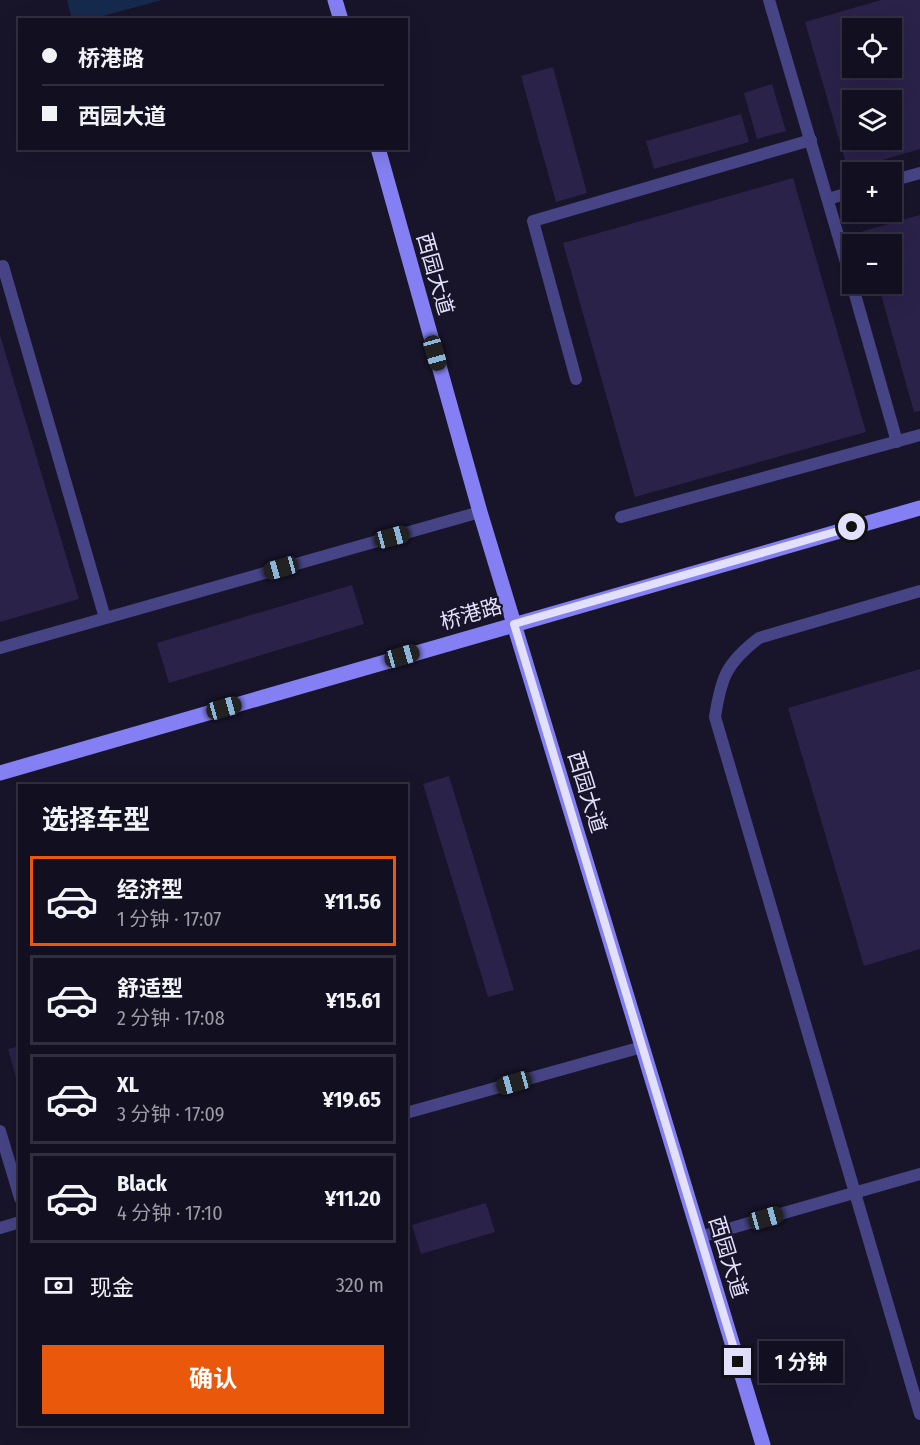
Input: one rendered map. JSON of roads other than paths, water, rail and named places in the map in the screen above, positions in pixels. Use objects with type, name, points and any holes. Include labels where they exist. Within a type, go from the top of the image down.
[{"type":"street","points":[[336,0],[340,18]]},
{"type":"street","name":"西园大道","points":[[379,150],[480,512],[763,1445]]},
{"type":"street","name":"桥港路","points":[[0,773],[920,508]]},
{"type":"lane","points":[[769,0],[842,248]]},
{"type":"lane","points":[[576,379],[533,221],[811,140]]},
{"type":"lane","points":[[902,178],[920,173]]},
{"type":"lane","points":[[828,199],[842,195]]},
{"type":"lane","points":[[3,266],[105,618]]},
{"type":"lane","points":[[855,294],[897,442]]},
{"type":"lane","points":[[621,517],[920,435]]},
{"type":"lane","points":[[0,648],[480,512]]},
{"type":"lane","points":[[920,591],[759,638],[737,655],[721,681],[715,717],[920,1414]]},
{"type":"lane","points":[[408,1112],[642,1047]]},
{"type":"lane","points":[[0,1131],[18,1191]]},
{"type":"lane","points":[[700,1238],[920,1173]]},
{"type":"lane","points":[[0,1228],[18,1223]]},
{"type":"water","points":[[67,0],[162,0],[96,18],[72,18]]}]
